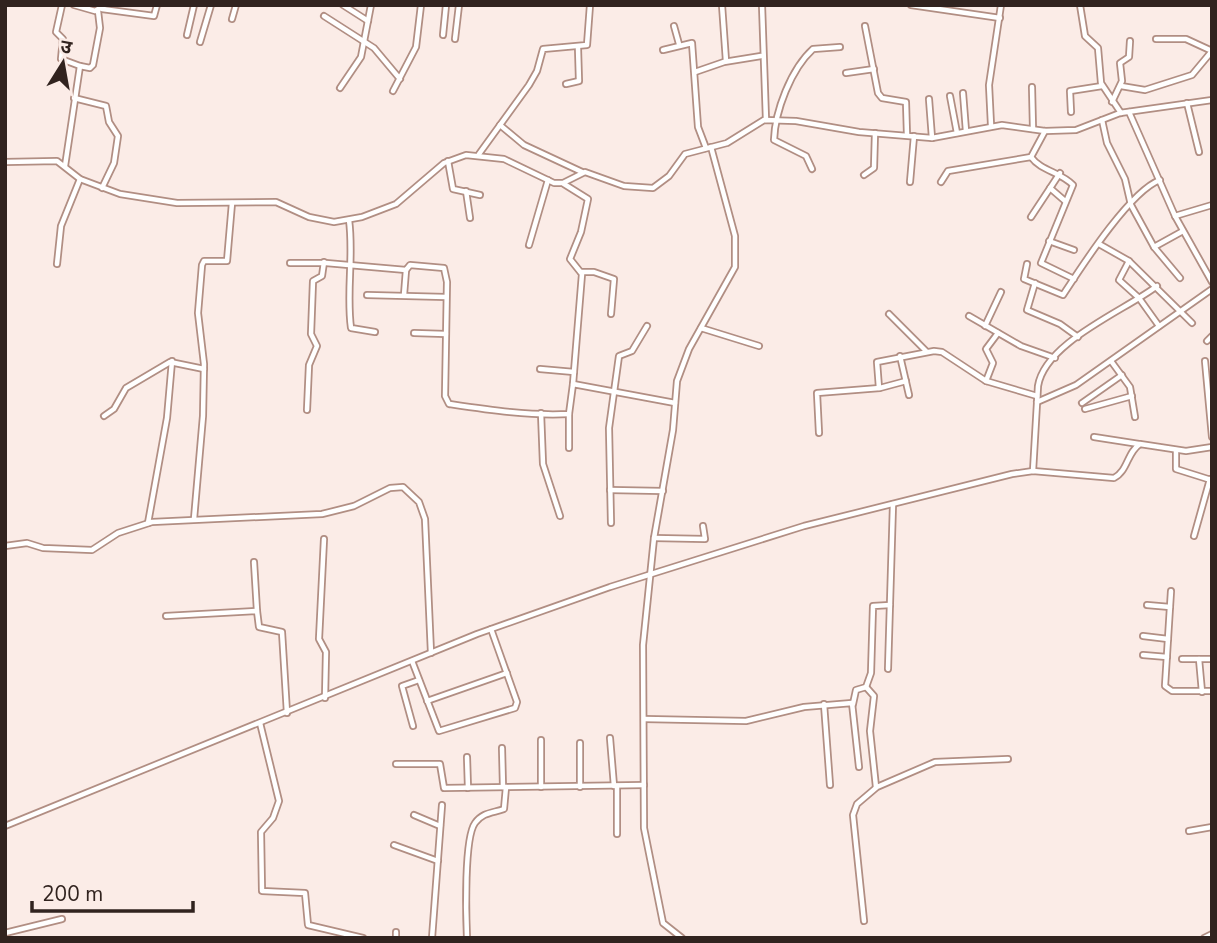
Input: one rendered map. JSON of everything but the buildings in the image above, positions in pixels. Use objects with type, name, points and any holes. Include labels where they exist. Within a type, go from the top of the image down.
[{"type":"street","points":[[62,5],[56,32],[64,39],[61,60],[90,68],[93,65],[100,28],[101,9]]},
{"type":"street","points":[[74,5],[154,16],[157,5]]},
{"type":"street","points":[[187,35],[194,5]]},
{"type":"street","points":[[200,43],[211,5]]},
{"type":"street","points":[[232,19],[236,5]]},
{"type":"street","points":[[343,5],[368,21]]},
{"type":"street","points":[[340,89],[360,60],[366,41],[371,5]]},
{"type":"street","points":[[393,91],[416,47],[420,5],[427,5]]},
{"type":"street","points":[[443,35],[446,5]]},
{"type":"street","points":[[455,38],[458,5]]},
{"type":"street","points":[[480,154],[537,71],[542,49],[578,48],[589,43],[590,5]]},
{"type":"street","points":[[722,5],[726,61]]},
{"type":"street","points":[[762,5],[761,56],[766,120]]},
{"type":"street","points":[[911,5],[1000,18]]},
{"type":"street","points":[[991,125],[989,85],[1001,5]]},
{"type":"street","points":[[1080,5],[1085,36],[1098,48],[1102,86],[1121,113]]},
{"type":"street","points":[[324,16],[366,41],[400,79]]},
{"type":"street","points":[[674,26],[679,44]]},
{"type":"street","points":[[865,26],[880,97],[906,103],[907,135]]},
{"type":"street","points":[[1121,86],[1145,90],[1192,75],[1212,51],[1186,39],[1156,39]]},
{"type":"street","points":[[1112,102],[1121,86],[1120,63],[1129,57],[1130,41]]},
{"type":"street","points":[[663,50],[692,43],[698,127],[709,148],[735,236],[735,267],[682,364],[649,574],[643,645],[645,828],[660,911],[666,928],[682,938]]},
{"type":"street","points":[[811,169],[806,156],[774,140],[777,121],[793,77],[810,52],[818,48],[840,47]]},
{"type":"street","points":[[566,84],[580,79],[578,48]]},
{"type":"street","points":[[695,72],[726,61],[761,56]]},
{"type":"street","points":[[65,166],[80,66]]},
{"type":"street","points":[[846,73],[874,69]]},
{"type":"street","points":[[1071,112],[1068,96],[1070,91],[1102,86]]},
{"type":"street","points":[[1032,87],[1033,129]]},
{"type":"street","points":[[963,93],[965,131]]},
{"type":"street","points":[[950,96],[957,133]]},
{"type":"street","points":[[74,98],[106,106],[108,122],[118,136],[114,163],[102,188]]},
{"type":"street","points":[[929,99],[932,138]]},
{"type":"street","points":[[500,125],[524,145],[583,172],[624,186],[653,188],[669,176],[685,155],[738,137],[757,122],[766,120],[932,138],[991,125],[1045,131],[1076,130],[1121,113],[1212,100]]},
{"type":"street","points":[[1187,103],[1199,152]]},
{"type":"street","points":[[1129,112],[1175,216],[1212,282]]},
{"type":"street","points":[[1102,120],[1107,143],[1125,179],[1131,205],[1154,247],[1180,278]]},
{"type":"street","points":[[1031,157],[1045,131]]},
{"type":"street","points":[[864,176],[874,168],[874,133]]},
{"type":"street","points":[[910,182],[914,136]]},
{"type":"street","points":[[5,162],[53,160],[80,179],[120,194],[167,202],[276,202],[322,220],[349,220],[396,204],[448,160],[480,154],[504,159],[548,180],[563,183],[587,196],[581,232],[570,259],[581,272],[569,414],[569,448]]},
{"type":"street","points":[[1031,157],[1038,165],[1060,173],[1073,185],[1041,263],[1074,279]]},
{"type":"street","points":[[941,182],[948,171],[1031,157]]},
{"type":"street","points":[[448,160],[453,189],[480,195]]},
{"type":"street","points":[[563,183],[583,172]]},
{"type":"street","points":[[1031,217],[1060,173]]},
{"type":"street","points":[[57,264],[61,226],[80,179]]},
{"type":"street","points":[[529,245],[548,180]]},
{"type":"street","points":[[1027,264],[1023,278],[1062,296],[1099,244],[1146,186],[1160,180]]},
{"type":"street","points":[[1051,188],[1065,201]]},
{"type":"street","points":[[466,191],[470,218]]},
{"type":"street","points":[[194,519],[202,438],[204,366],[198,313],[202,263],[227,261],[232,203]]},
{"type":"street","points":[[1175,216],[1212,205]]},
{"type":"street","points":[[349,220],[352,264],[348,311],[351,328],[375,332]]},
{"type":"street","points":[[1154,247],[1183,231]]},
{"type":"street","points":[[1049,241],[1074,250]]},
{"type":"street","points":[[1099,244],[1129,261],[1192,323]]},
{"type":"street","points":[[1129,261],[1118,278],[1139,298],[1159,326]]},
{"type":"street","points":[[307,410],[309,365],[317,346],[311,334],[313,281],[322,276],[324,262]]},
{"type":"street","points":[[290,263],[324,262],[405,270]]},
{"type":"street","points":[[404,295],[405,270],[410,265],[444,268],[447,403],[506,413],[569,414]]},
{"type":"street","points":[[581,272],[594,272],[614,279],[611,314]]},
{"type":"street","points":[[1035,283],[1027,310],[1060,324],[1077,337]]},
{"type":"street","points":[[1033,471],[1039,380],[1055,358],[1077,337],[1103,317],[1157,286]]},
{"type":"street","points":[[879,388],[877,362],[926,351],[942,352],[986,381],[1037,399],[1076,386],[1212,289]]},
{"type":"street","points":[[985,326],[1001,292]]},
{"type":"street","points":[[368,295],[446,297]]},
{"type":"street","points":[[889,314],[926,351]]},
{"type":"street","points":[[969,316],[1021,346],[1055,358]]},
{"type":"street","points":[[611,523],[609,428],[620,354],[632,351],[647,326]]},
{"type":"street","points":[[701,328],[760,346]]},
{"type":"street","points":[[414,333],[446,334]]},
{"type":"street","points":[[986,381],[993,363],[986,349],[998,333]]},
{"type":"street","points":[[1207,341],[1212,336]]},
{"type":"street","points":[[900,356],[909,395]]},
{"type":"street","points":[[1205,360],[1212,437]]},
{"type":"street","points":[[104,416],[114,409],[126,388],[172,361],[204,366]]},
{"type":"street","points":[[148,523],[169,407],[172,361]]},
{"type":"street","points":[[1111,361],[1122,375],[1132,396],[1135,417]]},
{"type":"street","points":[[540,369],[573,372]]},
{"type":"street","points":[[1122,375],[1084,406],[1132,396]]},
{"type":"street","points":[[820,433],[817,393],[879,388],[906,381]]},
{"type":"street","points":[[573,384],[675,403]]},
{"type":"street","points":[[541,413],[543,464],[560,516]]},
{"type":"street","points":[[1094,437],[1176,450],[1212,447]]},
{"type":"street","points":[[5,826],[491,629],[649,574],[804,526],[982,481],[1033,471],[1114,478],[1120,475],[1133,449],[1140,444]]},
{"type":"street","points":[[1176,450],[1176,469],[1211,480],[1194,536]]},
{"type":"street","points":[[5,546],[27,543],[43,548],[92,550],[118,533],[148,523],[194,519],[254,520],[323,514],[354,506],[390,488],[403,487],[419,502],[425,519],[431,653]]},
{"type":"street","points":[[610,490],[663,491]]},
{"type":"street","points":[[888,669],[893,504]]},
{"type":"street","points":[[654,538],[705,539],[703,526]]},
{"type":"street","points":[[324,539],[319,639],[326,653],[325,698]]},
{"type":"street","points":[[254,562],[259,627],[282,632],[287,713]]},
{"type":"street","points":[[1171,591],[1165,681],[1168,690],[1212,691]]},
{"type":"street","points":[[866,687],[870,673],[873,606],[890,605]]},
{"type":"street","points":[[1147,605],[1170,607]]},
{"type":"street","points":[[166,616],[257,611]]},
{"type":"street","points":[[412,661],[441,732],[515,708],[517,702],[491,629]]},
{"type":"street","points":[[1143,636],[1168,639]]},
{"type":"street","points":[[1143,655],[1167,657]]},
{"type":"street","points":[[1182,659],[1212,659]]},
{"type":"street","points":[[1199,659],[1202,692]]},
{"type":"street","points":[[427,701],[507,673]]},
{"type":"street","points":[[413,726],[402,686],[419,680]]},
{"type":"street","points":[[859,767],[853,704],[856,690],[866,687]]},
{"type":"street","points":[[866,687],[874,696],[870,731],[877,787]]},
{"type":"street","points":[[644,719],[738,722],[824,704],[853,704]]},
{"type":"street","points":[[824,704],[830,785]]},
{"type":"street","points":[[260,723],[279,801],[273,818],[261,832],[262,891],[305,893],[308,925],[363,938]]},
{"type":"street","points":[[610,738],[616,786],[617,834]]},
{"type":"street","points":[[541,740],[541,787]]},
{"type":"street","points":[[580,743],[580,787]]},
{"type":"street","points":[[467,938],[466,893],[472,829],[486,813],[504,809],[502,748]]},
{"type":"street","points":[[467,757],[468,788]]},
{"type":"street","points":[[864,921],[853,815],[857,804],[877,787],[935,762],[1008,759]]},
{"type":"street","points":[[396,764],[440,764],[441,787],[644,785]]},
{"type":"street","points":[[432,938],[442,805]]},
{"type":"street","points":[[414,815],[440,826]]},
{"type":"street","points":[[1189,831],[1212,827]]},
{"type":"street","points":[[394,845],[438,861]]},
{"type":"street","points":[[5,933],[62,919]]},
{"type":"street","points":[[1204,938],[1212,934]]}]
